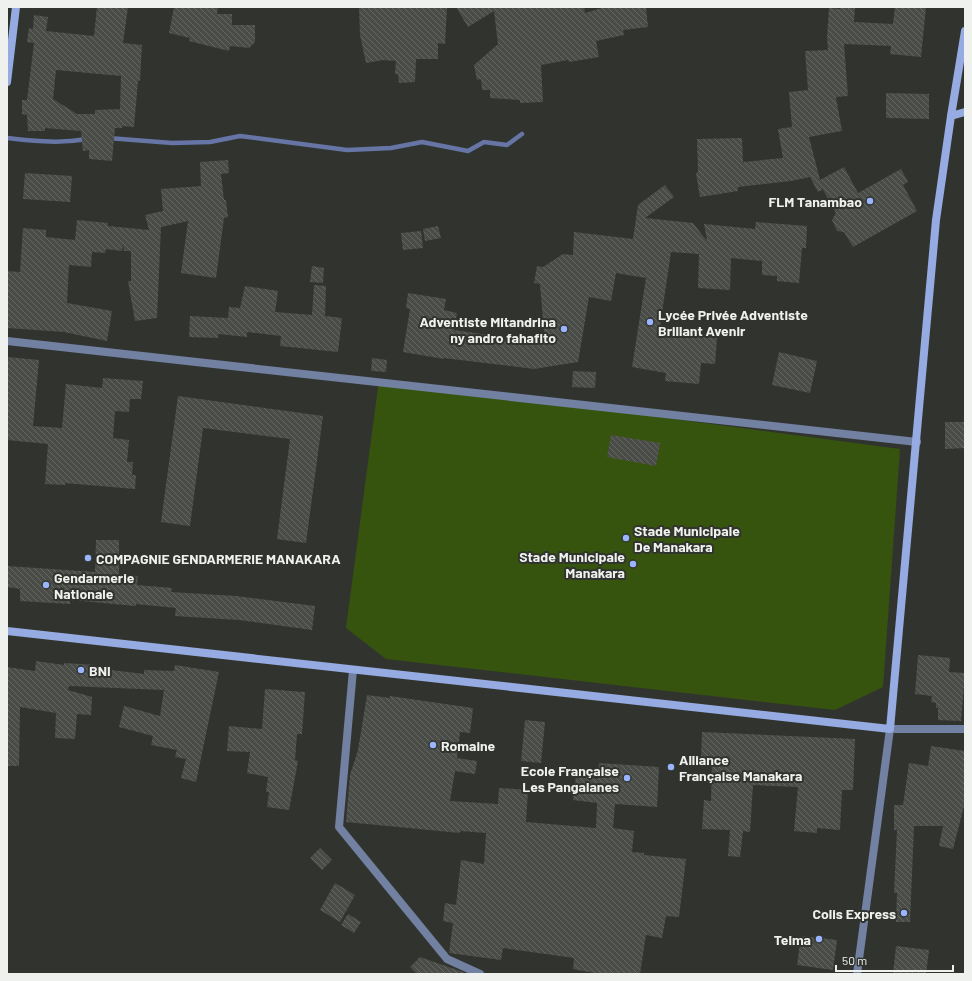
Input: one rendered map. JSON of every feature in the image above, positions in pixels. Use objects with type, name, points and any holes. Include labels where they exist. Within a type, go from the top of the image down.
[{"type":"main road","points":[[7,82],[16,7]]},
{"type":"main road","points":[[7,632],[890,729],[936,220],[965,31]]},
{"type":"main road","points":[[951,116],[965,112]]},
{"type":"street","points":[[7,341],[917,442]]},
{"type":"street","points":[[353,670],[339,827],[447,959],[480,974]]},
{"type":"street","points":[[857,974],[890,729],[965,729]]},
{"type":"green space","name":"Stade Municipale De Manakara","points":[[379,380],[900,449],[883,687],[835,710],[386,659],[346,628]]},
{"type":"building","points":[[97,7],[128,7],[123,43],[142,45],[140,81],[138,81],[134,127],[122,126],[122,128],[115,128],[112,161],[89,159],[89,150],[83,151],[81,131],[45,128],[45,131],[28,131],[27,115],[22,114],[22,100],[27,100],[34,43],[27,42],[29,28],[33,29],[34,15],[48,17],[46,31],[94,36]],"holes":[[[56,70],[121,76],[120,109],[95,110],[95,114],[77,114],[53,99]]]},
{"type":"building","points":[[174,7],[218,7],[217,14],[232,14],[232,25],[255,25],[255,42],[249,48],[230,46],[229,51],[189,41],[190,38],[169,33]]},
{"type":"building","points":[[359,7],[447,7],[445,44],[438,43],[438,59],[416,59],[415,82],[399,83],[398,74],[395,74],[396,61],[383,60],[366,63],[360,35]]},
{"type":"building","points":[[456,7],[584,7],[585,13],[605,7],[646,7],[648,27],[623,30],[624,35],[596,41],[599,57],[569,62],[568,60],[541,65],[543,102],[520,103],[520,100],[490,98],[490,90],[482,90],[481,79],[477,80],[474,65],[498,44],[494,11],[468,27]]},
{"type":"building","points":[[840,7],[855,7],[854,22],[893,24],[895,7],[926,7],[921,57],[890,54],[891,46],[844,44],[848,96],[836,97],[842,131],[809,137],[820,180],[844,167],[858,193],[901,169],[908,182],[903,185],[917,211],[853,247],[844,232],[837,231],[832,220],[836,213],[822,188],[822,190],[818,192],[810,177],[791,181],[738,187],[738,191],[700,197],[696,173],[698,172],[697,139],[742,138],[743,162],[783,158],[778,129],[792,127],[789,92],[808,90],[805,51],[828,50],[827,37],[829,8],[840,9]]},
{"type":"building","points":[[886,93],[929,94],[929,119],[886,118]]},
{"type":"building","points":[[228,160],[229,173],[221,174],[224,200],[226,200],[228,217],[224,218],[216,278],[181,273],[188,221],[161,227],[157,318],[135,321],[128,281],[131,281],[131,251],[124,251],[123,244],[122,251],[106,249],[105,253],[92,252],[91,267],[69,265],[67,303],[112,311],[107,341],[64,332],[7,328],[7,271],[20,272],[23,228],[46,230],[46,237],[75,240],[77,220],[108,223],[108,226],[149,230],[145,215],[163,211],[161,189],[201,186],[200,162]]},
{"type":"building","points":[[25,173],[72,176],[70,202],[23,199]]},
{"type":"building","points":[[665,185],[674,197],[645,218],[693,223],[707,241],[704,224],[755,229],[756,222],[807,226],[806,248],[802,248],[799,283],[777,281],[777,276],[762,275],[762,261],[731,258],[730,290],[698,288],[699,254],[671,252],[659,333],[717,338],[715,364],[701,363],[699,384],[665,381],[666,373],[632,367],[646,278],[616,273],[611,301],[589,297],[578,362],[534,369],[444,359],[403,352],[410,309],[406,308],[408,293],[446,299],[444,310],[457,313],[454,330],[545,343],[540,284],[534,283],[537,266],[543,267],[563,254],[573,255],[574,232],[633,239],[638,205]]},
{"type":"building","points":[[438,226],[441,238],[425,241],[423,229]]},
{"type":"building","points":[[421,231],[423,248],[403,250],[401,233]]},
{"type":"building","points":[[312,266],[324,268],[323,283],[310,282]]},
{"type":"building","points":[[314,285],[326,286],[325,316],[342,318],[338,352],[280,346],[281,336],[247,332],[247,337],[218,334],[218,338],[189,337],[190,316],[228,318],[229,307],[240,308],[245,286],[278,291],[275,312],[312,315]]},
{"type":"building","points":[[779,352],[817,361],[810,393],[772,385]]},
{"type":"building","points":[[7,357],[39,360],[33,426],[62,428],[66,384],[102,388],[103,378],[143,381],[141,399],[130,399],[129,412],[115,411],[113,438],[129,440],[127,462],[133,462],[132,475],[136,475],[135,489],[65,483],[65,485],[45,484],[48,444],[7,440]]},
{"type":"building","points":[[372,358],[387,360],[386,372],[371,371]]},
{"type":"building","points":[[573,371],[596,372],[595,388],[572,387]]},
{"type":"building","points":[[178,396],[323,416],[306,543],[277,539],[290,439],[203,428],[190,526],[161,522]]},
{"type":"building","points":[[945,422],[965,422],[965,448],[945,449]]},
{"type":"building","points":[[611,435],[660,443],[656,466],[607,457]]},
{"type":"building","points":[[96,540],[119,540],[119,574],[138,576],[137,585],[172,588],[171,592],[236,596],[315,606],[312,630],[239,620],[175,616],[176,608],[136,604],[136,606],[70,600],[70,604],[20,601],[20,589],[7,587],[7,566],[95,572]]},
{"type":"building","points":[[918,655],[950,658],[949,672],[965,673],[961,721],[938,720],[938,708],[936,708],[936,703],[931,702],[932,696],[915,694]]},
{"type":"building","points":[[36,661],[64,665],[64,663],[95,665],[95,668],[144,674],[144,670],[174,671],[175,665],[219,672],[196,782],[181,778],[186,759],[175,757],[177,750],[151,745],[153,736],[119,727],[124,706],[160,716],[164,690],[69,686],[68,690],[92,697],[91,715],[77,714],[75,739],[55,738],[56,713],[20,707],[19,766],[7,766],[7,667],[35,671]]},
{"type":"building","points":[[265,689],[305,692],[302,734],[297,734],[295,760],[298,761],[289,810],[267,807],[269,792],[266,792],[268,777],[247,773],[250,752],[227,751],[229,726],[262,729]]},
{"type":"building","points":[[367,695],[390,698],[390,696],[473,708],[470,733],[460,732],[457,758],[477,761],[475,774],[455,771],[450,801],[498,804],[499,788],[528,790],[526,822],[596,828],[597,803],[573,800],[576,776],[598,779],[599,763],[659,767],[657,807],[615,804],[613,828],[634,831],[632,852],[644,853],[644,855],[686,859],[679,917],[666,916],[662,938],[646,935],[640,974],[600,974],[573,969],[574,958],[503,948],[501,960],[449,953],[453,923],[443,921],[445,903],[456,905],[461,860],[484,864],[486,833],[460,831],[460,833],[346,822],[350,775],[358,750]]},
{"type":"building","points":[[525,720],[545,722],[541,763],[521,761]]},
{"type":"building","points":[[702,732],[855,739],[853,790],[842,790],[840,830],[817,828],[817,833],[794,831],[798,787],[753,785],[750,832],[743,831],[740,857],[728,856],[730,830],[702,829],[704,800],[711,801],[712,760],[701,760]]},
{"type":"building","points":[[931,746],[965,751],[965,802],[953,849],[939,846],[943,826],[914,826],[910,922],[896,922],[897,893],[894,893],[897,830],[894,830],[894,805],[903,805],[909,763],[928,766]]},
{"type":"building","points":[[320,848],[332,860],[322,870],[310,858]]},
{"type":"building","points":[[335,883],[355,895],[340,922],[320,910]]},
{"type":"building","points":[[348,914],[361,922],[354,933],[341,925]]},
{"type":"building","points":[[801,936],[837,940],[833,970],[797,965]]},
{"type":"building","points":[[896,946],[929,950],[926,974],[893,974]]},
{"type":"building","points":[[420,957],[463,972],[463,974],[417,974],[410,967]]},
{"type":"waterway","points":[[108,138],[172,143],[210,142],[240,136],[347,150],[391,148],[422,142],[468,151],[484,142],[507,145],[522,134]]},
{"type":"waterway","points":[[7,138],[57,142],[87,139]]},
{"type":"place","name":"FLM Tanambao","points":[[870,201]]},
{"type":"place","name":"Lycée Privée Adventiste Brillant Avenir","points":[[650,322]]},
{"type":"place","name":"Adventiste Mitandrina ny andro fahafito","points":[[564,329]]},
{"type":"place","name":"Stade Municipale De Manakara","points":[[626,538]]},
{"type":"place","name":"COMPAGNIE GENDARMERIE MANAKARA","points":[[88,558]]},
{"type":"place","name":"Stade Municipale Manakara","points":[[633,564]]},
{"type":"place","name":"Gendarmerie Nationale","points":[[46,585]]},
{"type":"place","name":"BNI","points":[[81,670]]},
{"type":"place","name":"Romaine","points":[[433,745]]},
{"type":"place","name":"Alliance Française Manakara","points":[[671,767]]},
{"type":"place","name":"Ecole Française Les Pangalanes","points":[[627,778]]},
{"type":"place","name":"Colis Express","points":[[904,913]]},
{"type":"place","name":"Telma","points":[[819,939]]}]
